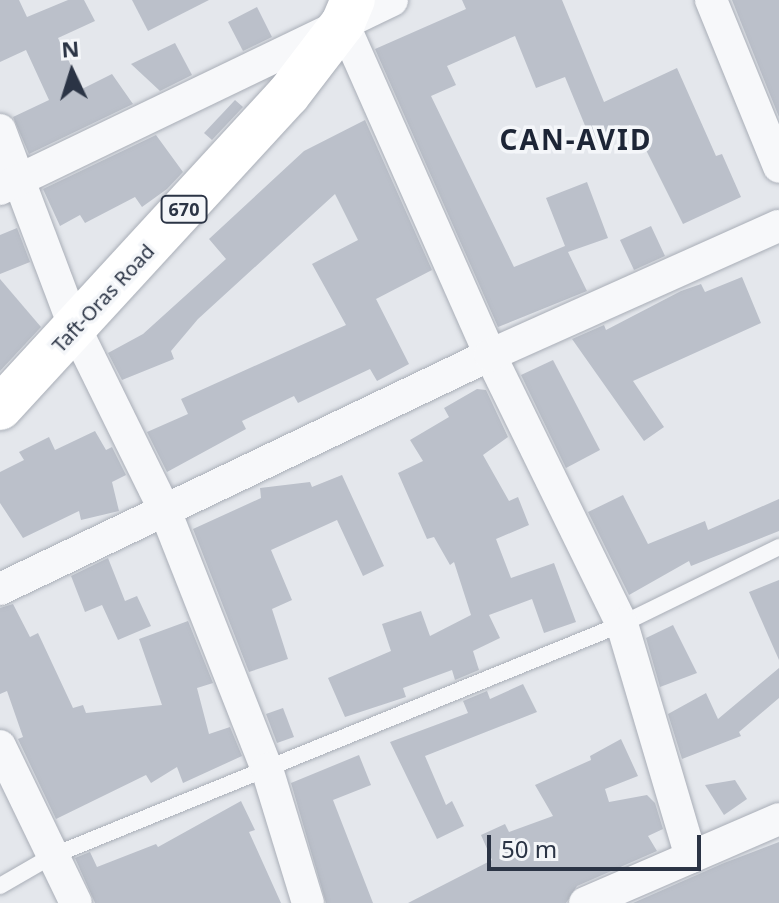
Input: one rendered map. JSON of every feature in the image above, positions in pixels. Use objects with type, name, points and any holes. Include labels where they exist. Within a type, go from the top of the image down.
[{"type":"main road","name":"Taft-Oras Road","points":[[0,408],[288,95],[348,11]]},
{"type":"street","points":[[11,184],[348,11],[392,0]]},
{"type":"street","points":[[711,0],[779,167]]},
{"type":"street","points":[[348,11],[490,355],[622,624],[691,857]]},
{"type":"street","points":[[0,130],[11,184],[75,328],[166,513],[267,769],[308,903]]},
{"type":"street","points":[[0,589],[166,513],[490,355],[779,226]]},
{"type":"street","points":[[0,746],[76,903]]},
{"type":"street","points":[[585,903],[779,819]]},
{"type":"lane","points":[[0,886],[52,856],[622,624],[779,547]]},
{"type":"building","points":[[0,0],[19,0],[27,17],[68,0],[84,0],[95,21],[58,38],[82,89],[112,74],[133,104],[29,154],[13,117],[49,100],[26,50],[0,62]]},
{"type":"building","points":[[132,0],[209,0],[148,31]]},
{"type":"building","points":[[462,0],[562,0],[604,102],[677,68],[716,156],[722,154],[741,197],[683,224],[635,128],[593,145],[565,77],[536,88],[515,36],[447,66],[456,85],[431,96],[514,267],[565,246],[546,198],[587,182],[608,238],[568,252],[587,291],[498,327],[375,49],[466,9]]},
{"type":"building","points":[[732,0],[779,0],[779,117]]},
{"type":"building","points":[[257,7],[272,37],[243,51],[228,22]]},
{"type":"building","points":[[175,43],[192,75],[160,91],[131,64]]},
{"type":"building","points":[[235,100],[243,107],[212,140],[204,133]]},
{"type":"building","points":[[365,120],[432,270],[376,299],[409,364],[377,381],[370,369],[298,403],[294,396],[242,421],[246,429],[167,472],[147,432],[188,414],[181,399],[346,325],[312,264],[358,240],[335,194],[198,319],[171,351],[174,359],[122,380],[108,353],[143,334],[226,259],[209,239],[304,151]]},
{"type":"building","points":[[156,135],[183,172],[167,189],[142,207],[135,197],[85,223],[80,215],[60,226],[43,189]]},
{"type":"building","points":[[651,226],[665,256],[634,270],[620,240]]},
{"type":"building","points":[[17,228],[30,262],[0,274],[0,235]]},
{"type":"building","points":[[742,277],[761,323],[633,381],[664,427],[644,441],[572,339],[604,325],[606,330],[681,291],[701,284],[705,292]]},
{"type":"building","points":[[0,279],[41,327],[0,371]]},
{"type":"building","points":[[553,360],[600,450],[566,468],[521,375]]},
{"type":"building","points":[[477,389],[486,390],[508,437],[483,455],[509,501],[518,497],[529,525],[496,539],[511,578],[554,563],[576,622],[544,633],[532,599],[489,615],[500,638],[473,651],[479,670],[455,680],[452,670],[403,688],[406,697],[345,717],[328,678],[391,651],[382,624],[421,611],[430,636],[471,615],[454,562],[450,565],[434,537],[427,539],[398,473],[423,461],[410,440],[449,417],[444,408]]},
{"type":"building","points":[[95,431],[106,450],[112,447],[126,475],[112,482],[119,511],[81,520],[79,511],[23,538],[0,503],[0,472],[24,460],[19,452],[49,437],[55,450]]},
{"type":"building","points":[[342,475],[384,566],[363,576],[337,520],[271,550],[292,600],[272,609],[288,659],[249,672],[193,529],[261,498],[260,488],[310,482],[312,487]]},
{"type":"building","points":[[623,495],[648,544],[705,521],[708,530],[779,499],[779,531],[691,566],[689,561],[629,595],[588,512]]},
{"type":"building","points":[[108,558],[125,601],[137,596],[151,626],[118,640],[102,605],[85,612],[71,576]]},
{"type":"building","points":[[779,580],[779,660],[749,592]]},
{"type":"building","points":[[13,604],[30,637],[38,633],[73,708],[83,705],[86,713],[162,705],[139,639],[188,621],[213,683],[197,688],[209,734],[230,727],[242,756],[183,783],[177,767],[151,783],[146,775],[56,819],[18,739],[23,737],[7,691],[0,694],[0,608]]},
{"type":"building","points":[[673,625],[697,673],[660,687],[646,638]]},
{"type":"building","points":[[779,668],[779,698],[739,732],[741,736],[682,759],[668,714],[706,693],[718,719]]},
{"type":"building","points":[[523,684],[537,712],[425,756],[446,805],[452,801],[464,826],[437,839],[390,742],[468,713],[463,701],[487,691],[490,699]]},
{"type":"building","points":[[283,708],[294,737],[277,743],[266,714]]},
{"type":"building","points":[[621,739],[638,776],[605,789],[609,802],[647,795],[655,803],[663,829],[648,836],[657,851],[577,886],[566,903],[408,903],[492,860],[481,835],[505,824],[509,832],[553,816],[535,785],[591,760],[590,756]]},
{"type":"building","points":[[359,755],[371,785],[333,800],[373,903],[326,903],[291,783]]},
{"type":"building","points":[[735,780],[747,799],[724,815],[705,785]]},
{"type":"building","points":[[241,801],[255,830],[249,832],[281,903],[95,903],[75,858],[90,852],[97,867],[156,844],[158,847]]},
{"type":"building","points":[[779,842],[779,903],[633,903],[724,863]]},
{"type":"district","name":"CAN-AVID","points":[[576,139]]}]
